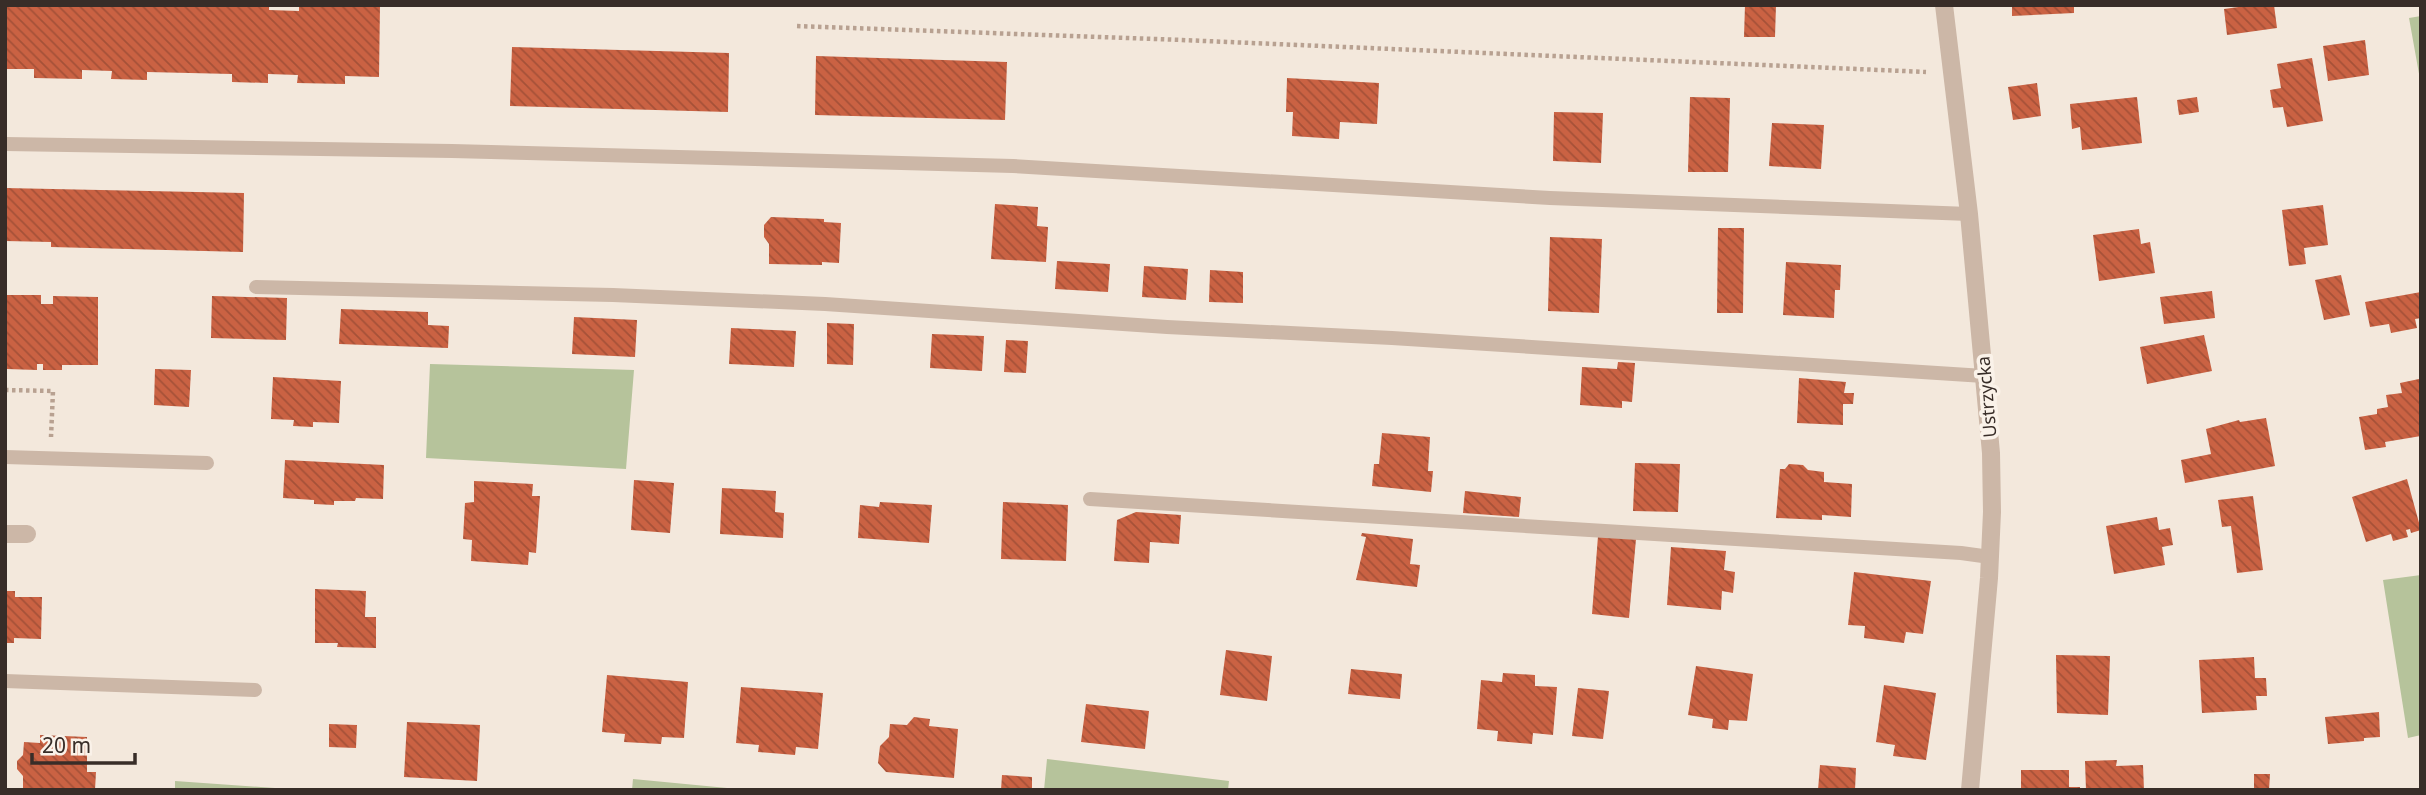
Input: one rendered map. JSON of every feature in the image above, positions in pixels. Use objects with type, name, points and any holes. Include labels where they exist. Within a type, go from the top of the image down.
[{"type":"street","name":"Ustrzycka","points":[[1944,5],[1969,214],[1991,453],[1993,512],[1970,790]]},
{"type":"street","points":[[5,534],[27,534]]},
{"type":"lane","points":[[5,144],[438,150],[1013,166],[1550,198],[1969,214]]},
{"type":"lane","points":[[256,287],[825,303],[1167,327],[1392,338],[1984,376]]},
{"type":"lane","points":[[5,457],[207,463]]},
{"type":"lane","points":[[1090,499],[1961,553],[1990,557]]},
{"type":"lane","points":[[5,681],[255,690]]},
{"type":"path","points":[[797,26],[1209,41],[1919,73],[1952,71]]},
{"type":"path","points":[[5,390],[53,391],[50,458]]},
{"type":"green space","points":[[2421,16],[2421,85],[2409,18]]},
{"type":"green space","points":[[430,364],[634,370],[626,469],[426,458]]},
{"type":"green space","points":[[2421,575],[2421,735],[2408,738],[2383,580]]},
{"type":"green space","points":[[1047,759],[1229,781],[1228,790],[1044,790]]},
{"type":"green space","points":[[633,779],[748,790],[632,790]]},
{"type":"green space","points":[[175,781],[303,790],[175,790]]},
{"type":"building","points":[[5,5],[269,5],[269,10],[299,11],[299,5],[380,5],[379,77],[345,76],[345,84],[297,83],[298,75],[268,74],[268,83],[232,82],[232,74],[147,72],[147,80],[111,79],[112,71],[82,70],[82,79],[34,78],[34,69],[5,69]]},
{"type":"building","points":[[1745,5],[1776,5],[1775,37],[1744,37]]},
{"type":"building","points":[[2012,5],[2074,5],[2074,13],[2012,16]]},
{"type":"building","points":[[2274,5],[2277,28],[2227,35],[2224,9]]},
{"type":"building","points":[[2365,40],[2369,75],[2328,81],[2323,46]]},
{"type":"building","points":[[512,47],[729,53],[728,112],[510,106]]},
{"type":"building","points":[[816,56],[1007,62],[1005,120],[815,115]]},
{"type":"building","points":[[2312,58],[2323,121],[2287,127],[2283,107],[2273,108],[2270,90],[2281,88],[2277,64]]},
{"type":"building","points":[[1287,78],[1379,83],[1377,124],[1340,122],[1339,139],[1292,136],[1293,112],[1286,112]]},
{"type":"building","points":[[2037,83],[2041,116],[2013,120],[2008,87]]},
{"type":"building","points":[[1690,97],[1730,98],[1728,172],[1688,172]]},
{"type":"building","points":[[2137,97],[2142,143],[2082,150],[2080,127],[2072,129],[2070,104]]},
{"type":"building","points":[[2197,97],[2199,112],[2179,115],[2177,100]]},
{"type":"building","points":[[1554,112],[1603,113],[1601,163],[1553,161]]},
{"type":"building","points":[[1772,123],[1824,125],[1821,169],[1769,166]]},
{"type":"building","points":[[5,188],[244,193],[243,252],[51,247],[51,242],[5,241]]},
{"type":"building","points":[[995,204],[1038,207],[1037,226],[1048,227],[1046,262],[991,259]]},
{"type":"building","points":[[2323,205],[2328,245],[2304,248],[2306,264],[2289,266],[2282,210]]},
{"type":"building","points":[[771,217],[824,219],[824,222],[841,223],[839,263],[769,264],[769,244],[764,237],[764,225]]},
{"type":"building","points":[[1718,228],[1744,228],[1743,313],[1717,313]]},
{"type":"building","points":[[2139,229],[2141,244],[2150,242],[2155,273],[2099,281],[2093,235]]},
{"type":"building","points":[[1550,237],[1602,239],[1599,313],[1548,311]]},
{"type":"building","points":[[1057,261],[1110,264],[1108,292],[1055,289]]},
{"type":"building","points":[[1786,262],[1841,265],[1840,290],[1835,290],[1834,318],[1783,315]]},
{"type":"building","points":[[1144,266],[1188,269],[1186,300],[1142,297]]},
{"type":"building","points":[[1210,270],[1243,272],[1243,303],[1209,302]]},
{"type":"building","points":[[2341,275],[2350,315],[2324,320],[2315,280]]},
{"type":"building","points":[[2212,291],[2215,318],[2164,324],[2160,297]]},
{"type":"building","points":[[2421,292],[2421,318],[2415,319],[2417,328],[2391,333],[2389,324],[2370,327],[2365,302]]},
{"type":"building","points":[[5,295],[41,295],[41,304],[53,304],[53,296],[98,297],[98,365],[62,365],[62,370],[43,370],[43,364],[37,364],[37,370],[7,369]]},
{"type":"building","points":[[212,296],[287,298],[286,340],[211,338]]},
{"type":"building","points":[[341,309],[428,312],[428,325],[449,326],[448,348],[339,344]]},
{"type":"building","points":[[574,317],[637,320],[635,357],[572,354]]},
{"type":"building","points":[[827,323],[854,324],[853,365],[827,364]]},
{"type":"building","points":[[731,328],[796,331],[794,367],[729,364]]},
{"type":"building","points":[[932,334],[984,336],[982,371],[930,368]]},
{"type":"building","points":[[2204,335],[2212,371],[2147,384],[2140,347]]},
{"type":"building","points":[[1006,340],[1028,341],[1026,373],[1004,372]]},
{"type":"building","points":[[1618,362],[1635,363],[1632,402],[1622,401],[1622,408],[1580,405],[1582,367],[1617,369]]},
{"type":"building","points":[[155,369],[191,370],[189,407],[154,405]]},
{"type":"building","points":[[273,377],[341,381],[339,423],[313,422],[313,427],[293,426],[294,420],[271,419]]},
{"type":"building","points":[[1799,378],[1846,382],[1844,393],[1854,393],[1853,404],[1843,404],[1843,425],[1797,423]]},
{"type":"building","points":[[2419,379],[2421,436],[2385,442],[2386,447],[2365,450],[2359,417],[2377,414],[2377,409],[2388,407],[2386,395],[2402,393],[2400,383]]},
{"type":"building","points":[[2266,418],[2275,466],[2185,483],[2181,460],[2211,454],[2206,429],[2239,420]]},
{"type":"building","points":[[1382,433],[1430,437],[1428,471],[1433,471],[1431,492],[1372,486],[1374,464],[1379,464]]},
{"type":"building","points":[[285,460],[384,465],[383,499],[356,498],[355,501],[334,501],[334,505],[314,504],[314,500],[283,498]]},
{"type":"building","points":[[1635,463],[1680,464],[1678,512],[1633,511]]},
{"type":"building","points":[[1789,464],[1803,465],[1808,470],[1824,472],[1824,482],[1852,484],[1851,517],[1822,515],[1822,520],[1776,518],[1780,469],[1785,469]]},
{"type":"building","points":[[2407,479],[2421,530],[2411,533],[2410,529],[2406,530],[2408,537],[2393,541],[2391,534],[2366,542],[2352,497]]},
{"type":"building","points":[[634,480],[674,483],[670,533],[631,530]]},
{"type":"building","points":[[474,481],[533,484],[532,496],[540,496],[536,553],[529,552],[528,565],[471,561],[472,540],[463,539],[465,503],[474,502]]},
{"type":"building","points":[[722,488],[776,491],[775,512],[784,513],[783,538],[720,534]]},
{"type":"building","points":[[1465,491],[1521,497],[1519,517],[1463,513]]},
{"type":"building","points":[[2253,496],[2263,570],[2237,573],[2231,526],[2222,527],[2218,500]]},
{"type":"building","points":[[880,502],[932,505],[929,543],[858,538],[860,505],[879,507]]},
{"type":"building","points":[[1003,502],[1068,505],[1066,561],[1001,559]]},
{"type":"building","points":[[1136,512],[1181,515],[1179,544],[1150,542],[1149,563],[1114,561],[1117,520]]},
{"type":"building","points":[[2157,517],[2159,530],[2170,528],[2173,545],[2162,547],[2165,565],[2114,574],[2106,526]]},
{"type":"building","points":[[1362,533],[1413,539],[1410,564],[1420,565],[1417,587],[1356,580],[1366,537],[1361,536]]},
{"type":"building","points":[[1598,536],[1636,539],[1629,618],[1592,614]]},
{"type":"building","points":[[1671,547],[1726,551],[1724,570],[1735,572],[1733,593],[1722,591],[1721,610],[1667,605]]},
{"type":"building","points":[[1854,572],[1931,581],[1923,634],[1906,632],[1904,643],[1864,638],[1865,626],[1848,625]]},
{"type":"building","points":[[315,589],[366,591],[365,617],[376,617],[376,648],[337,647],[338,643],[315,643]]},
{"type":"building","points":[[5,591],[15,591],[15,597],[42,597],[41,639],[14,638],[14,643],[5,643]]},
{"type":"building","points":[[1226,650],[1272,656],[1267,701],[1220,695]]},
{"type":"building","points":[[2056,655],[2110,656],[2108,715],[2057,713]]},
{"type":"building","points":[[2254,657],[2255,678],[2266,678],[2267,696],[2256,696],[2257,710],[2202,713],[2199,660]]},
{"type":"building","points":[[1696,666],[1753,674],[1747,721],[1729,720],[1728,730],[1712,728],[1713,719],[1688,715]]},
{"type":"building","points":[[1351,669],[1402,674],[1400,699],[1348,694]]},
{"type":"building","points":[[1503,673],[1535,675],[1535,686],[1557,687],[1553,735],[1533,733],[1532,744],[1497,741],[1498,731],[1477,729],[1481,680],[1502,682]]},
{"type":"building","points":[[607,675],[688,682],[684,738],[662,737],[661,744],[624,742],[625,734],[602,732]]},
{"type":"building","points":[[1884,685],[1936,693],[1926,760],[1893,756],[1895,745],[1876,742]]},
{"type":"building","points":[[741,687],[823,693],[818,749],[796,747],[795,755],[758,752],[759,745],[736,743]]},
{"type":"building","points":[[1578,688],[1609,691],[1603,739],[1572,736]]},
{"type":"building","points":[[1086,704],[1149,711],[1145,749],[1081,742]]},
{"type":"building","points":[[2379,712],[2380,737],[2328,744],[2325,717]]},
{"type":"building","points":[[914,717],[930,719],[929,726],[958,729],[954,778],[886,772],[878,763],[880,746],[889,737],[890,724],[907,725]]},
{"type":"building","points":[[407,722],[480,725],[477,781],[404,777]]},
{"type":"building","points":[[329,724],[357,725],[356,748],[329,747]]},
{"type":"building","points":[[40,735],[87,737],[87,772],[96,772],[95,790],[23,789],[23,776],[17,769],[17,761],[23,755],[24,742],[40,743]]},
{"type":"building","points":[[2117,760],[2116,766],[2143,765],[2144,790],[2086,790],[2085,761]]},
{"type":"building","points":[[1820,765],[1856,768],[1855,790],[1818,790]]},
{"type":"building","points":[[2021,770],[2069,770],[2069,787],[2080,787],[2080,790],[2021,790]]},
{"type":"building","points":[[2254,774],[2270,774],[2269,790],[2254,790]]},
{"type":"building","points":[[1002,775],[1032,777],[1032,790],[1001,790]]}]
